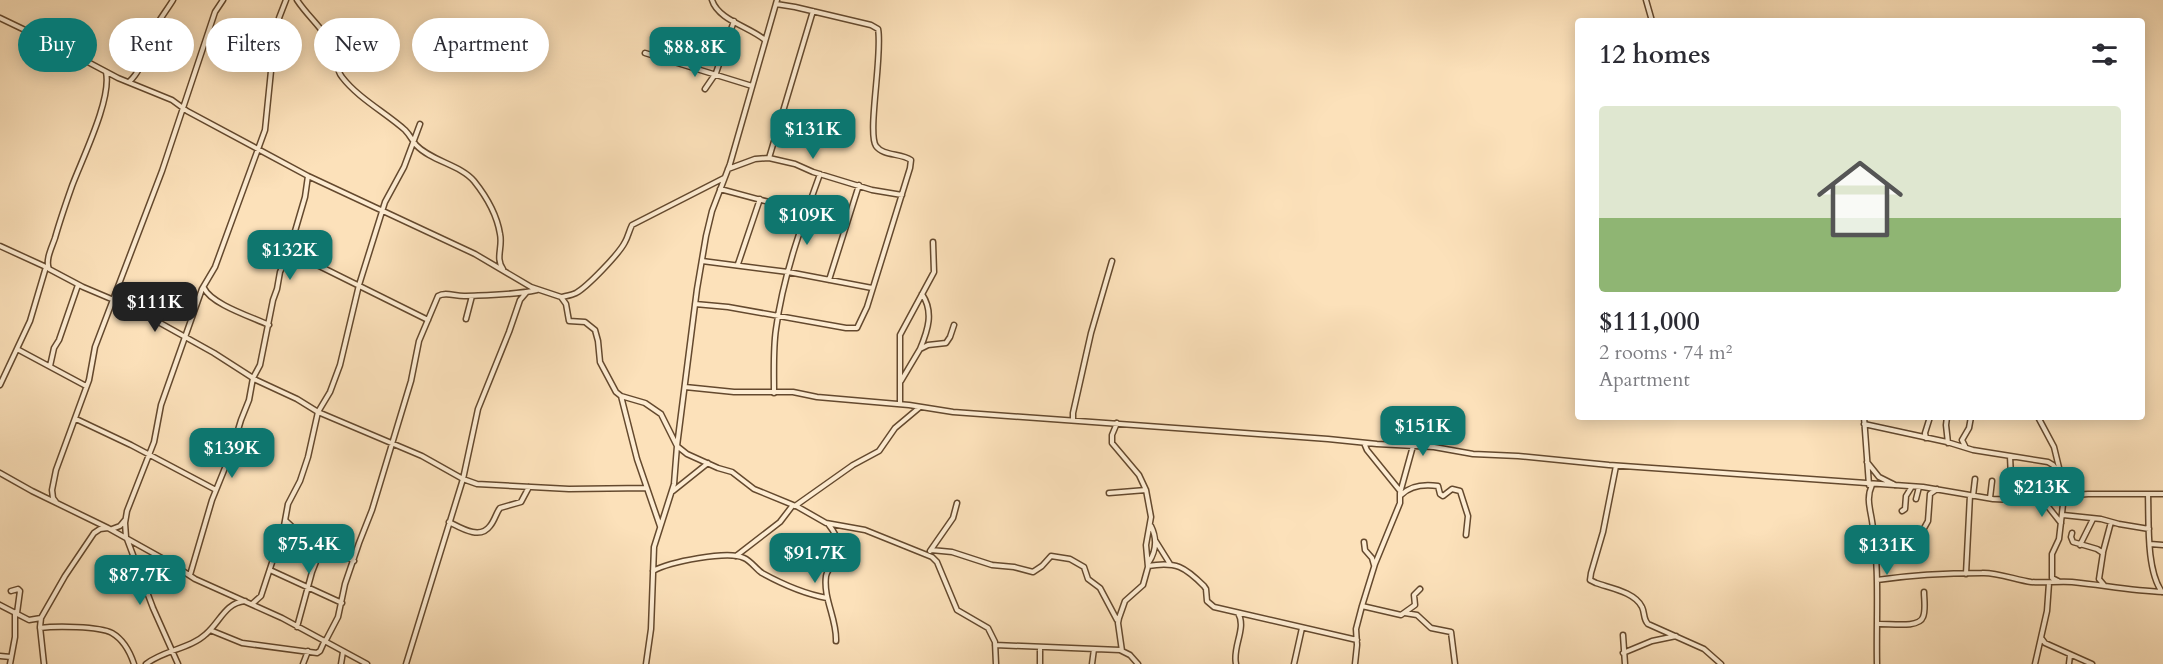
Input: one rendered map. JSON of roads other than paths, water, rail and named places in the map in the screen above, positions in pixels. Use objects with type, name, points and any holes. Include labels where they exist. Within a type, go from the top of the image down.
[{"type":"street","points":[[129,82],[139,69],[147,54],[153,33],[173,0]]},
{"type":"street","points":[[56,502],[52,495],[52,487],[56,470],[76,419],[91,371],[95,347],[159,179],[215,12],[222,0]]},
{"type":"street","points":[[44,664],[41,618],[65,576],[94,533],[100,529],[120,526],[125,520],[155,438],[161,405],[266,128],[272,61],[279,18],[286,0]]},
{"type":"street","points":[[297,0],[335,51],[338,70],[343,78],[377,110],[399,125],[418,147],[468,176],[483,194],[498,225],[501,244],[498,260],[508,274]]},
{"type":"street","points":[[712,0],[715,8],[765,40]]},
{"type":"street","points":[[1646,0],[1651,18]]},
{"type":"street","points":[[646,664],[651,629],[654,547],[672,492],[695,304],[702,261],[712,211],[728,169],[776,2],[878,28],[880,51],[874,138],[878,148],[911,160],[902,195],[859,325],[854,328],[728,307],[695,304]]},
{"type":"street","points":[[769,158],[813,11]]},
{"type":"street","points":[[0,18],[52,42],[106,72],[172,100],[183,109],[308,176],[475,254],[539,290],[561,297],[576,293],[589,283],[620,250],[627,240],[627,233],[632,225],[724,178]]},
{"type":"street","points":[[705,89],[716,73],[734,21]]},
{"type":"street","points":[[645,53],[716,73],[752,86]]},
{"type":"street","points":[[0,385],[36,305],[59,224],[95,128],[107,86],[106,72]]},
{"type":"street","points":[[262,608],[260,599],[286,521],[288,504],[300,481],[308,457],[318,412],[330,392],[340,365],[359,285],[385,202],[404,167],[420,124]]},
{"type":"street","points":[[728,169],[755,159],[769,158],[859,185],[902,195]]},
{"type":"street","points":[[774,393],[776,329],[788,272],[820,174]]},
{"type":"street","points":[[190,575],[216,490],[249,400],[253,378],[260,365],[279,274],[289,251],[308,176]]},
{"type":"street","points":[[829,280],[859,185]]},
{"type":"street","points":[[720,189],[807,212]]},
{"type":"street","points":[[738,264],[760,199]]},
{"type":"street","points":[[900,404],[900,335],[934,272],[933,242]]},
{"type":"street","points":[[0,246],[78,285],[135,309],[253,378],[318,412],[422,456],[463,479],[483,485],[569,489],[647,488]]},
{"type":"street","points":[[289,251],[428,320]]},
{"type":"street","points":[[702,261],[738,264],[872,288]]},
{"type":"street","points":[[1073,419],[1091,333],[1112,261]]},
{"type":"street","points":[[50,366],[54,348],[59,340],[78,285]]},
{"type":"street","points":[[204,288],[207,294],[221,303],[269,326]]},
{"type":"street","points":[[210,630],[242,643],[318,652],[338,616],[411,381],[419,341],[440,295],[472,296],[527,293],[539,290]]},
{"type":"street","points":[[406,664],[463,479],[478,409],[520,300],[527,293]]},
{"type":"street","points":[[901,381],[920,348],[929,320],[928,303],[922,294]]},
{"type":"street","points":[[466,319],[472,296]]},
{"type":"street","points":[[561,297],[566,304],[569,321],[588,323],[595,330],[602,369],[621,396],[637,459],[660,527]]},
{"type":"street","points":[[920,348],[946,343],[954,325]]},
{"type":"street","points":[[17,349],[86,386]]},
{"type":"street","points":[[685,387],[734,392],[793,392],[817,397],[963,412],[1434,447],[1473,454],[1616,466],[1918,487],[2013,500],[2070,495],[2163,494]]},
{"type":"street","points":[[621,396],[645,404],[661,414],[677,446],[687,454],[732,472],[761,492],[794,505],[829,524],[865,530],[927,554],[937,562],[957,610],[986,625],[995,645],[996,664]]},
{"type":"street","points":[[735,556],[780,522],[794,505],[853,465],[879,451],[895,428],[921,406]]},
{"type":"street","points":[[76,419],[216,490]]},
{"type":"street","points":[[1864,420],[1870,485],[1868,503],[1872,521],[1877,580],[1877,664]]},
{"type":"street","points":[[1926,438],[1924,433],[1929,420]]},
{"type":"street","points":[[1947,420],[1948,443]]},
{"type":"street","points":[[1966,447],[1962,440],[1970,420]]},
{"type":"street","points":[[2040,420],[2054,447],[2065,489],[2070,495]]},
{"type":"street","points":[[1117,423],[1112,435],[1112,443],[1139,475],[1146,490],[1155,539],[1154,553],[1143,585],[1124,603],[1118,623]]},
{"type":"street","points":[[1864,424],[1966,447],[2048,462],[2062,477]]},
{"type":"street","points":[[1364,443],[1400,494]]},
{"type":"street","points":[[1355,664],[1356,629],[1362,606],[1374,565],[1397,512],[1413,446]]},
{"type":"street","points":[[2010,456],[2013,500]]},
{"type":"street","points":[[1866,461],[1880,477],[1901,487]]},
{"type":"street","points":[[672,492],[708,463]]},
{"type":"street","points":[[1616,466],[1606,518],[1590,580],[1635,597],[1642,608],[1646,622],[1704,649],[1721,664]]},
{"type":"street","points":[[0,472],[26,488],[110,528],[211,587],[262,608],[367,664]]},
{"type":"street","points":[[1966,574],[1971,495],[1975,479]]},
{"type":"street","points":[[1990,498],[1992,481]]},
{"type":"street","points":[[1400,494],[1423,485],[1438,486],[1443,496],[1452,489],[1460,490],[1468,516],[1466,535]]},
{"type":"street","points":[[449,522],[469,531],[481,532],[489,528],[500,508],[520,502],[529,487]]},
{"type":"street","points":[[1902,511],[1911,487]]},
{"type":"street","points":[[1916,499],[1918,487]]},
{"type":"street","points":[[1923,530],[1928,521],[1930,494],[1937,489]]},
{"type":"street","points":[[1109,493],[1146,490]]},
{"type":"street","points":[[2148,494],[2150,544],[2157,583],[2162,592]]},
{"type":"street","points":[[2061,582],[2052,579],[2052,554],[2057,544],[2063,515],[2064,496]]},
{"type":"street","points":[[2041,498],[2061,523]]},
{"type":"street","points":[[927,554],[953,518],[957,503]]},
{"type":"street","points":[[2063,515],[2101,519],[2150,529]]},
{"type":"street","points":[[2080,545],[2093,519]]},
{"type":"street","points":[[125,520],[127,538],[153,608],[178,664]]},
{"type":"street","points":[[286,521],[299,532],[354,561]]},
{"type":"street","points":[[2106,586],[2099,579],[2111,522]]},
{"type":"street","points":[[829,524],[837,536],[839,550],[826,573],[827,598],[836,625],[836,641]]},
{"type":"street","points":[[1148,565],[1146,545],[1151,525]]},
{"type":"street","points":[[2072,533],[2071,541],[2103,553]]},
{"type":"street","points":[[1155,539],[1170,565]]},
{"type":"street","points":[[1364,542],[1365,550],[1372,558],[1374,565]]},
{"type":"street","points":[[297,627],[323,544]]},
{"type":"street","points":[[2150,544],[2163,545]]},
{"type":"street","points":[[932,550],[952,552],[992,565],[1033,572],[1051,556],[1070,559],[1084,567],[1088,579],[1100,588],[1114,611],[1122,651]]},
{"type":"street","points":[[653,571],[662,566],[684,561],[735,556],[747,559],[762,572],[806,594],[827,598]]},
{"type":"street","points":[[1148,565],[1182,566],[1204,586],[1209,604],[1357,640]]},
{"type":"street","points":[[270,570],[342,603]]},
{"type":"street","points":[[1877,580],[1919,575],[1985,573],[2025,581],[2121,586],[2141,591],[2162,592]]},
{"type":"street","points":[[2035,664],[2049,583]]},
{"type":"street","points":[[10,664],[20,591],[18,589],[11,591]]},
{"type":"street","points":[[1405,613],[1414,605],[1414,595],[1419,589]]},
{"type":"street","points":[[1877,624],[1910,624],[1920,621],[1923,616],[1924,592]]},
{"type":"street","points":[[252,604],[260,599]]},
{"type":"street","points":[[146,664],[161,655],[202,638],[232,605],[246,601]]},
{"type":"street","points":[[0,604],[29,620],[41,618]]},
{"type":"street","points":[[1362,606],[1395,615],[1405,613],[1417,615],[1431,628],[1451,632],[1455,664]]},
{"type":"street","points":[[1236,664],[1235,651],[1241,620],[1237,612]]},
{"type":"street","points":[[40,628],[65,627],[111,633],[127,647],[134,664]]},
{"type":"street","points":[[1294,664],[1302,628]]},
{"type":"street","points":[[1623,635],[1625,664]]},
{"type":"street","points":[[1623,653],[1652,641],[1677,636]]},
{"type":"street","points":[[2041,638],[2045,643],[2092,664]]},
{"type":"street","points":[[995,645],[1122,651],[1130,655],[1138,664]]},
{"type":"street","points":[[1040,648],[1040,664]]},
{"type":"street","points":[[1092,664],[1094,649]]},
{"type":"street","points":[[303,664],[308,651]]},
{"type":"street","points":[[341,664],[344,652]]},
{"type":"street","points":[[2069,664],[2070,655]]},
{"type":"street","points":[[0,656],[11,657]]}]
